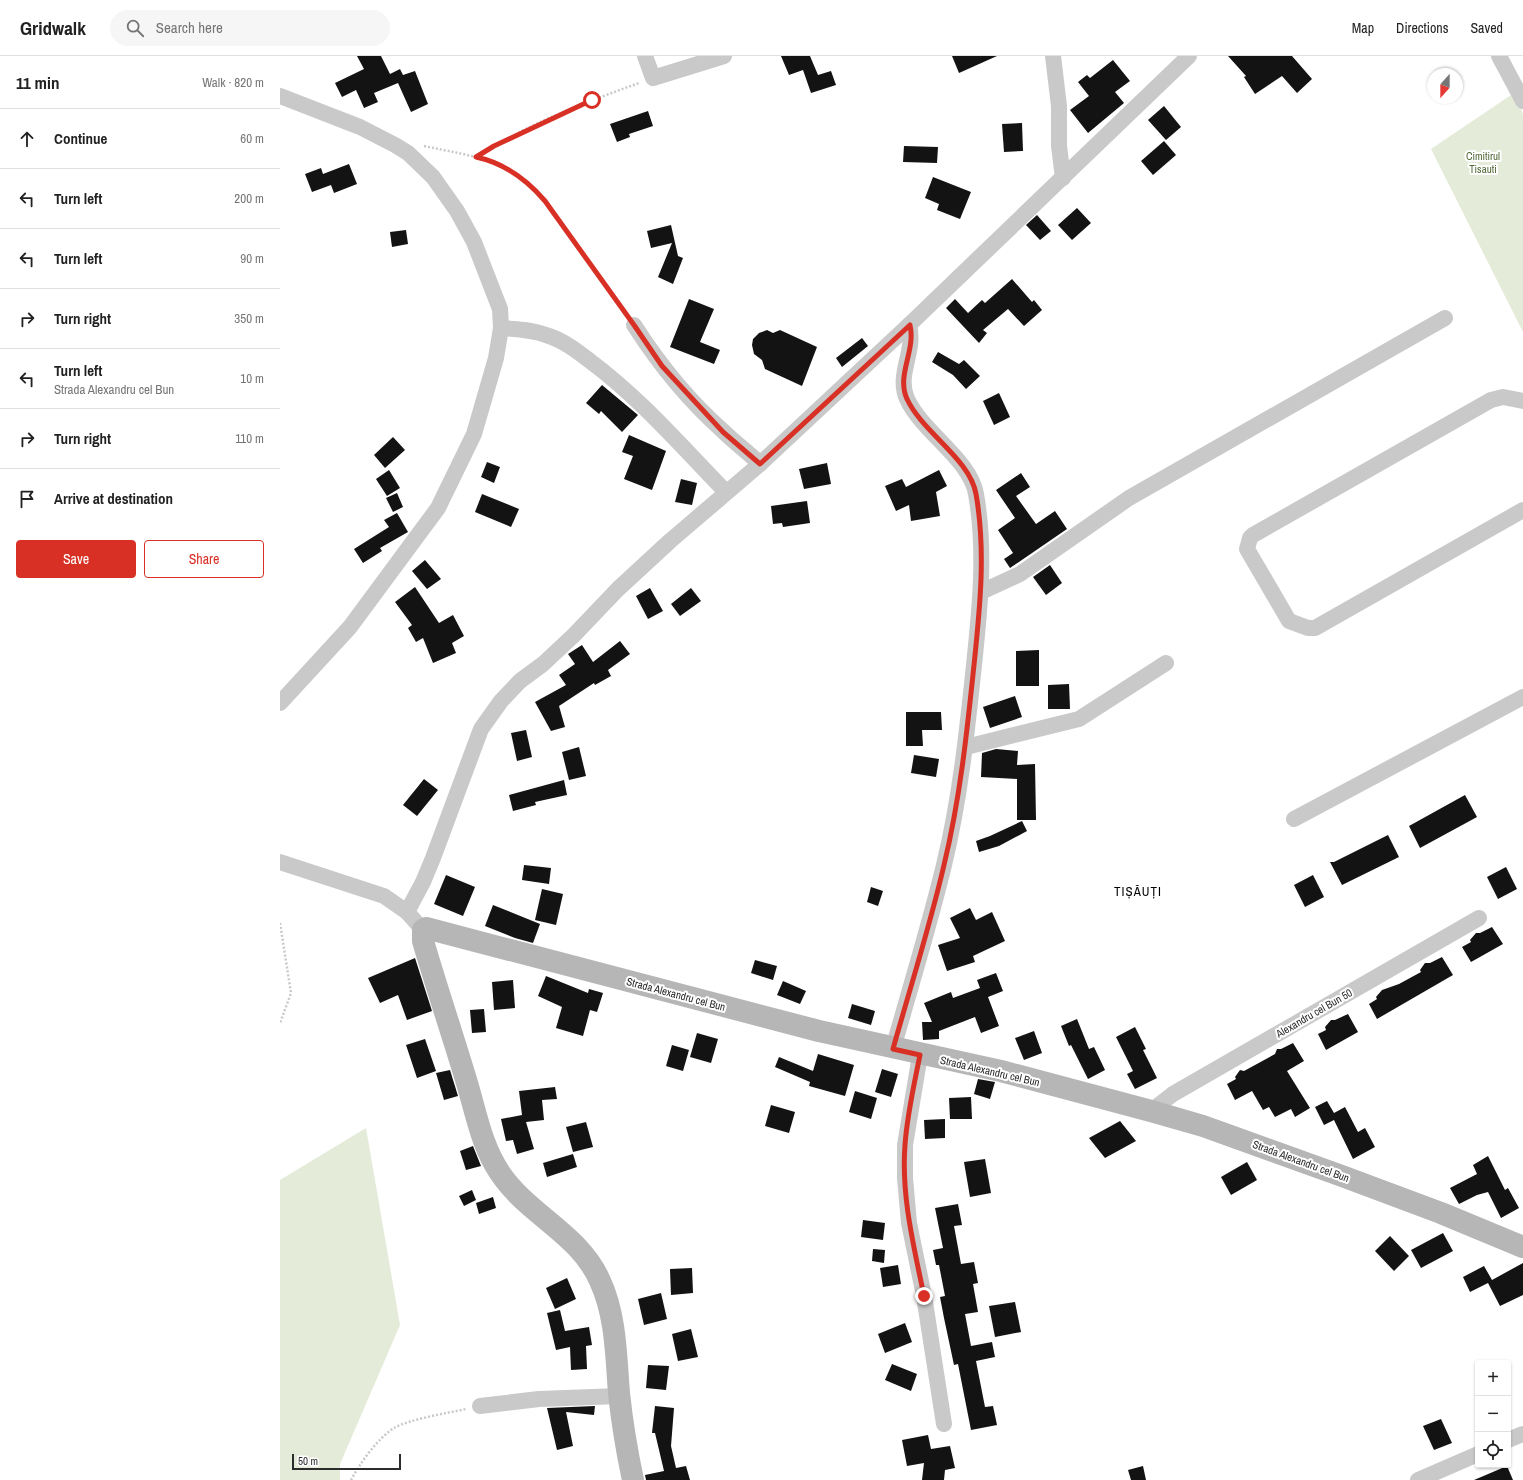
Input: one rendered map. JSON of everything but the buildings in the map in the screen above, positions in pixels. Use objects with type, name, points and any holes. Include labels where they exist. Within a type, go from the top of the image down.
[{"type":"street","points":[[644,56],[653,78],[724,56]]},
{"type":"street","points":[[1053,56],[1059,106],[1059,146],[1063,178]]},
{"type":"street","points":[[407,912],[423,882],[433,858],[480,729],[501,701],[520,681],[543,664],[574,635],[652,557],[760,464],[910,325],[1190,56]]},
{"type":"street","points":[[1499,56],[1523,101]]},
{"type":"street","points":[[280,96],[360,127],[395,144],[408,153],[433,178],[457,211],[474,242],[494,289],[500,309],[502,328],[496,358],[474,434],[438,508],[404,556],[350,627],[280,703]]},
{"type":"street","points":[[982,592],[1020,574],[1129,498],[1445,318]]},
{"type":"street","points":[[634,325],[662,366],[678,385],[723,432],[760,464]]},
{"type":"street","points":[[893,1049],[944,864],[966,747],[982,592],[978,506],[973,481],[959,462],[925,426],[913,410],[906,397],[903,386],[905,368],[912,337],[910,325]]},
{"type":"street","points":[[502,328],[548,335],[563,342],[603,370],[662,424],[726,492]]},
{"type":"street","points":[[1523,401],[1503,396],[1491,400],[1253,535],[1250,538],[1247,549],[1289,621],[1308,628],[1315,628],[1523,510]]},
{"type":"street","points":[[966,747],[1079,719],[1166,663]]},
{"type":"street","points":[[1294,819],[1523,697]]},
{"type":"street","points":[[280,862],[384,896],[407,912],[423,930],[423,942],[478,1120],[493,1163],[516,1192],[580,1249],[593,1265],[601,1282],[608,1302],[615,1343],[620,1396],[633,1480]]},
{"type":"street","name":"Alexandru cel Bun 50","points":[[1151,1111],[1173,1094],[1479,918]]},
{"type":"street","name":"Strada Alexandru cel Bun","points":[[423,930],[430,928],[526,955],[893,1049],[1001,1071],[1151,1111],[1203,1126],[1342,1176],[1442,1213],[1523,1247]]},
{"type":"street","points":[[920,1055],[905,1145],[905,1178],[909,1223],[924,1296],[944,1424]]},
{"type":"street","points":[[480,1406],[539,1399],[620,1396]]},
{"type":"street","points":[[1511,1439],[1523,1434]]},
{"type":"street","points":[[1418,1480],[1475,1455]]},
{"type":"path","points":[[476,157],[494,146],[592,100],[653,78]]},
{"type":"path","points":[[395,144],[420,145],[488,160],[510,170],[533,186],[550,207],[634,325]]},
{"type":"path","points":[[280,924],[291,993],[280,1023]]},
{"type":"path","points":[[351,1480],[357,1469],[384,1435],[396,1427],[439,1414],[480,1406]]},
{"type":"green space","name":"Cimitirul Tisauti","points":[[1514,93],[1523,114],[1523,332],[1431,149]]},
{"type":"green space","points":[[366,1128],[400,1325],[340,1464],[340,1480],[280,1480],[280,1180]]},
{"type":"district","name":"TIȘĂUȚI","points":[[1138,891]]},
{"type":"route","points":[[592,100],[536,125],[494,146],[476,157],[488,160],[510,170],[533,186],[662,366],[708,417],[760,464],[870,360],[910,325],[912,337],[905,368],[903,386],[906,397],[913,410],[925,426],[959,462],[973,481],[978,506],[982,592],[966,747],[944,864],[893,1049],[920,1055],[905,1145],[905,1178],[909,1223],[924,1296]]}]
